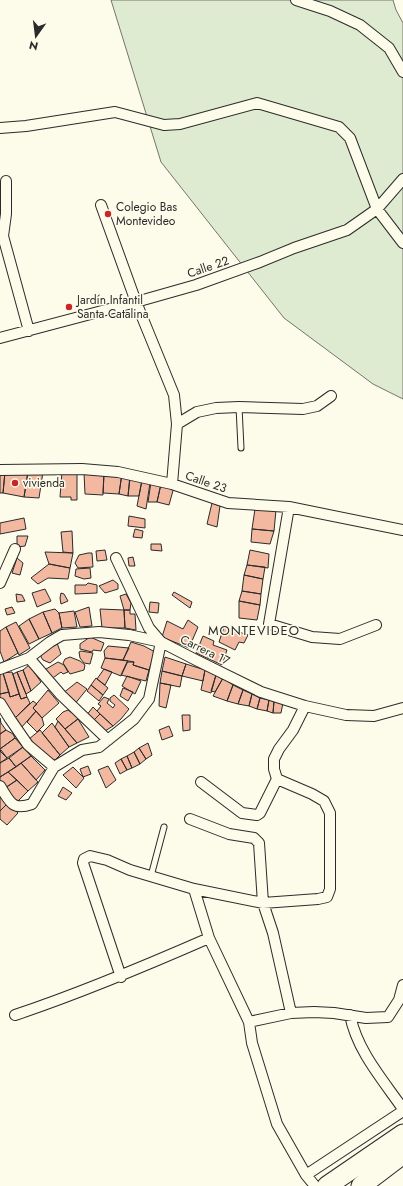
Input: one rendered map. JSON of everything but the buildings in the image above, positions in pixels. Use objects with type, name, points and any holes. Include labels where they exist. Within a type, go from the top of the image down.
[{"type":"highway","points":[[327,1186],[403,1134]]},
{"type":"highway","points":[[361,1186],[401,1159]]},
{"type":"street","points":[[296,0],[330,11],[360,25],[389,48],[403,72]]},
{"type":"street","points":[[0,128],[26,126],[115,112],[164,125],[180,124],[257,103],[339,127],[350,138],[377,209],[403,243]]},
{"type":"street","name":"Calle 22","points":[[0,338],[136,302],[203,282],[347,230],[377,209],[403,179]]},
{"type":"street","points":[[6,181],[3,236],[29,331]]},
{"type":"street","points":[[101,205],[136,302],[174,395],[177,424],[172,484]]},
{"type":"street","points":[[177,424],[197,412],[216,408],[239,407],[303,409],[317,406],[331,396]]},
{"type":"street","name":"Calle 23","points":[[0,470],[104,470],[130,474],[172,484],[228,503],[289,506],[403,530]]},
{"type":"street","points":[[289,506],[270,624],[312,637],[340,639],[376,625]]},
{"type":"street","points":[[0,583],[15,549]]},
{"type":"street","points":[[0,786],[11,804],[21,808],[32,804],[54,767],[82,750],[99,746],[108,740],[134,719],[149,699],[161,642],[149,628],[116,558]]},
{"type":"street","name":"Carrera 17","points":[[0,669],[29,658],[62,635],[99,632],[129,634],[161,642],[262,692],[305,706],[346,715],[374,716],[403,708]]},
{"type":"street","points":[[29,658],[61,695],[108,740]]},
{"type":"street","points":[[0,703],[28,744],[54,767]]},
{"type":"street","points":[[201,782],[242,813],[257,815],[260,813],[277,779],[274,769],[274,760],[279,749],[293,730],[305,706]]},
{"type":"street","points":[[121,977],[83,863],[84,859],[90,856],[107,860],[130,870],[194,889],[263,903],[327,897],[330,889],[330,813],[324,801],[312,794],[277,779]]},
{"type":"street","points":[[190,819],[228,834],[254,838],[259,843],[263,903],[273,933],[292,1013]]},
{"type":"street","points":[[194,889],[209,938],[249,1022],[252,1043],[277,1124],[306,1175],[315,1186]]},
{"type":"street","points":[[15,1015],[121,977],[209,938]]},
{"type":"street","points":[[249,1022],[292,1013],[320,1012],[366,1018],[388,1017],[399,1000],[403,985]]},
{"type":"street","points":[[306,1175],[403,1110],[360,1046],[350,1016]]},
{"type":"lane","points":[[239,407],[240,448]]},
{"type":"lane","points":[[151,876],[164,827]]},
{"type":"green space","points":[[111,0],[393,0],[396,10],[403,23],[403,399],[373,384],[284,318],[161,162]]},
{"type":"place","name":"Colegio Bas Montevideo","points":[[108,214]]},
{"type":"place","name":"Jardín Infantil Santa Catalina","points":[[69,307]]},
{"type":"place","name":"vivienda","points":[[15,483]]},
{"type":"district","name":"MONTEVIDEO","points":[[254,630]]}]
